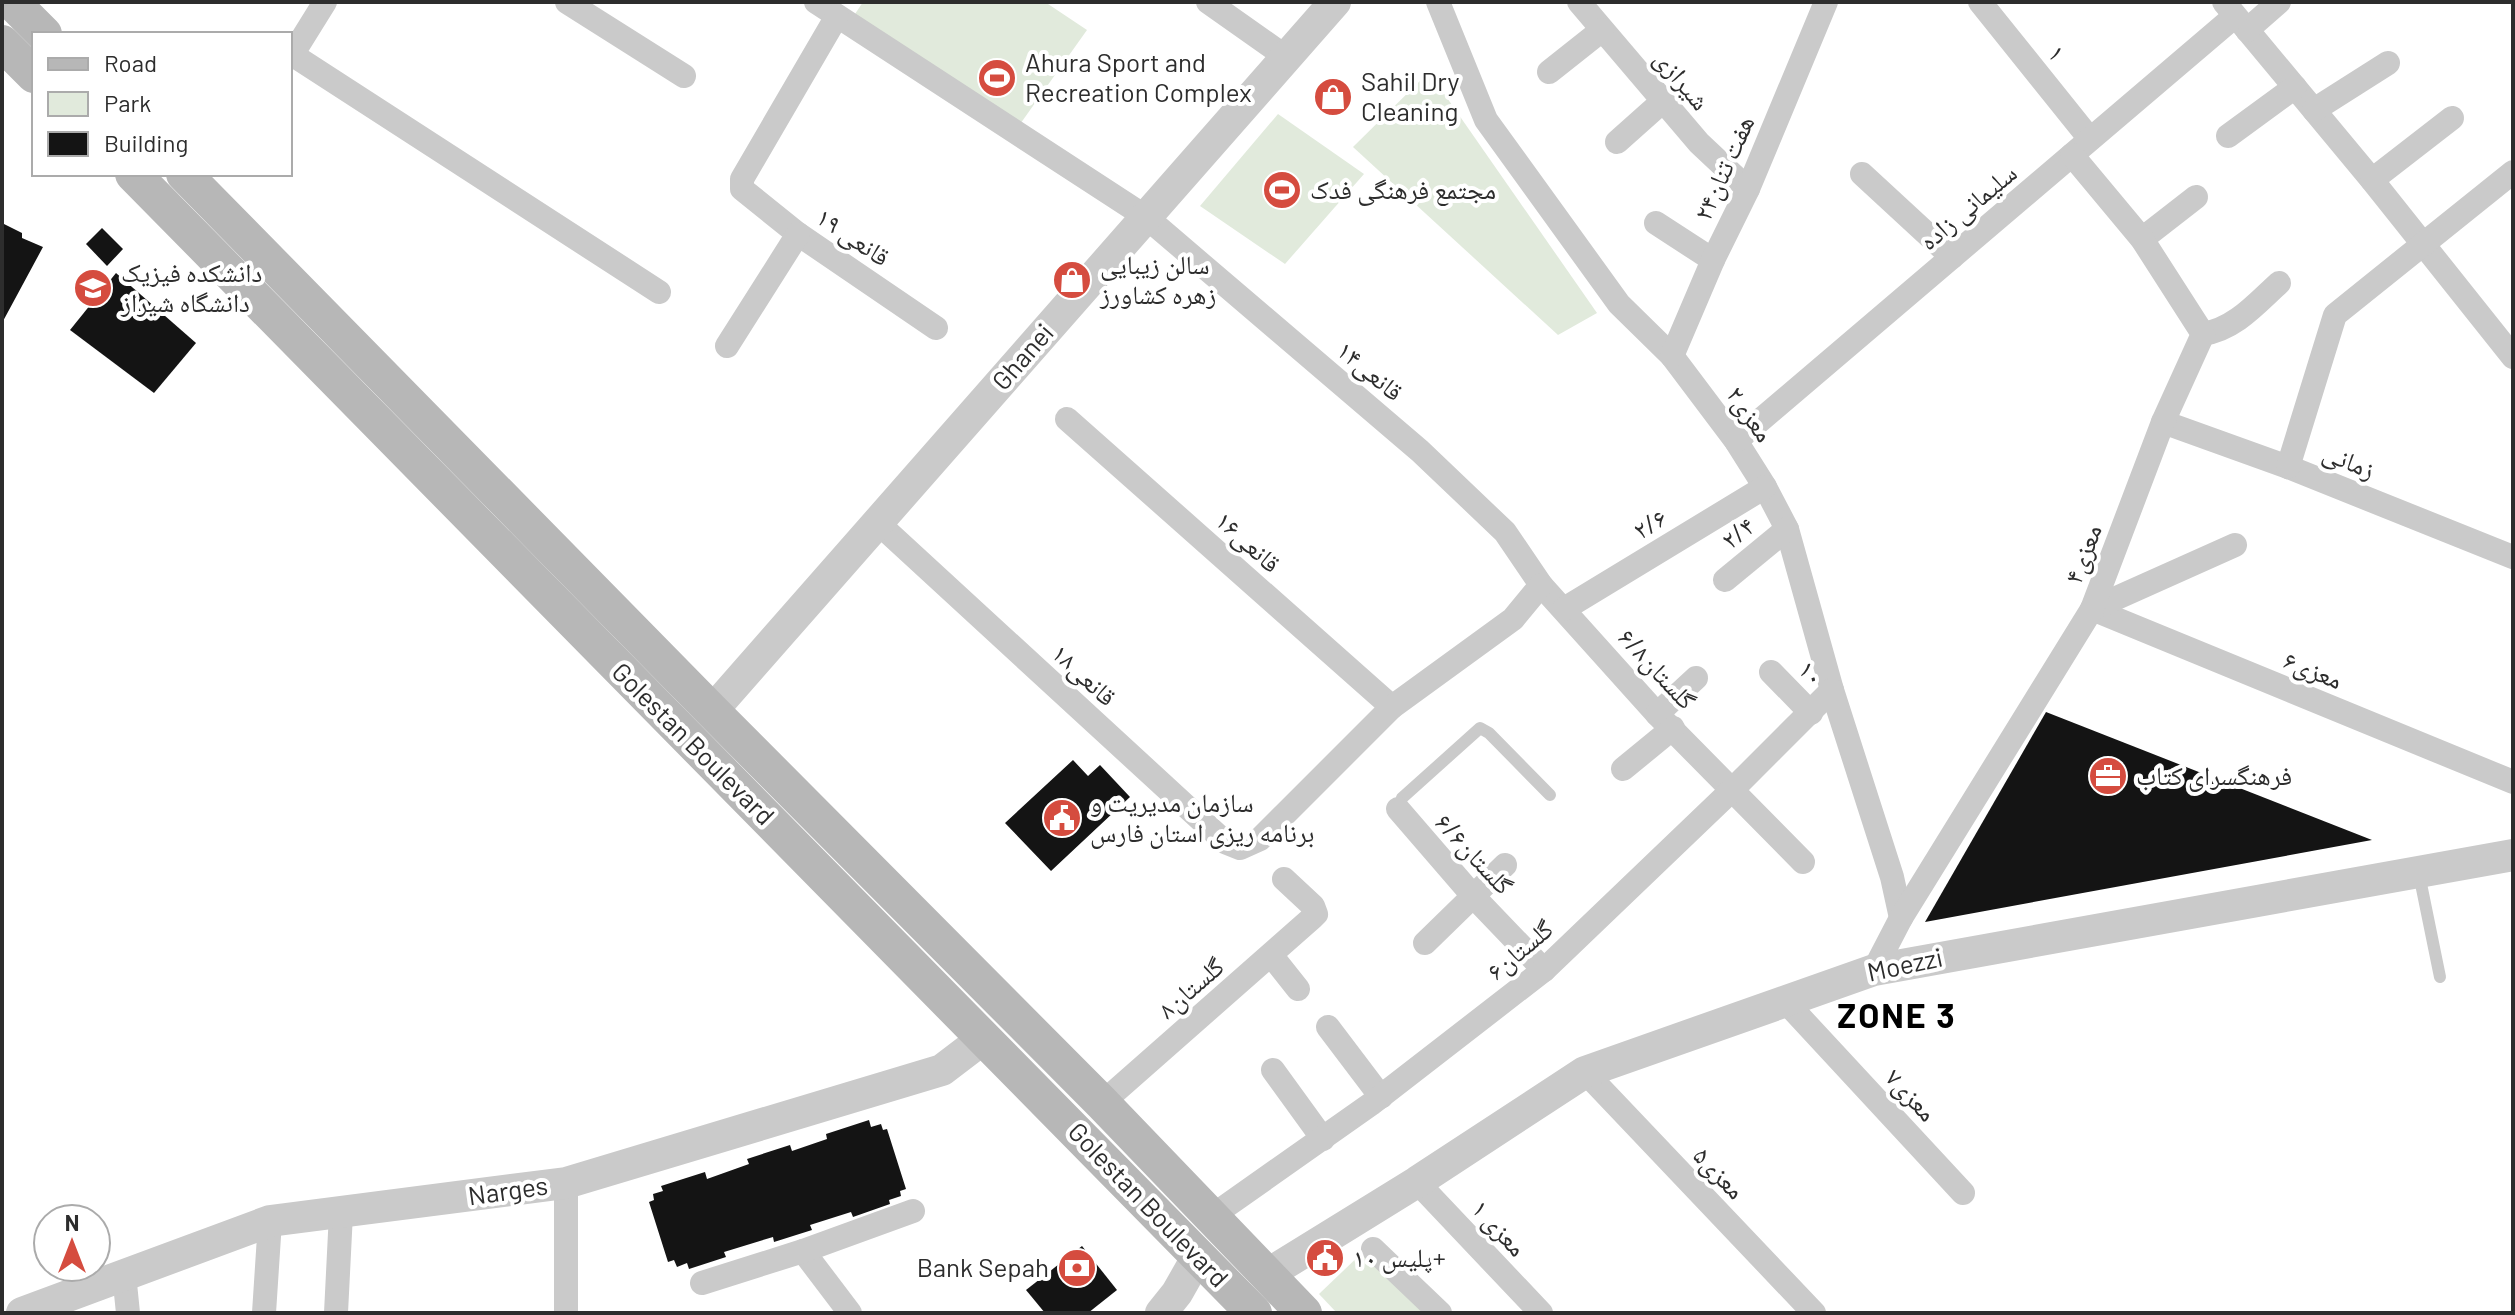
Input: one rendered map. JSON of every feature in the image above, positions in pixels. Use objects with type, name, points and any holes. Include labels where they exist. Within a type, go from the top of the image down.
[{"type":"main road","points":[[12,2],[42,32]]},
{"type":"main road","points":[[2,43],[32,73]]},
{"type":"main road","name":"Golestan Boulevard","points":[[136,176],[212,227],[446,440],[1102,1103],[1304,1313]]},
{"type":"main road","name":"Golestan Boulevard","points":[[185,176],[212,227],[421,469],[1198,1256],[1245,1311]]},
{"type":"main road","points":[[421,469],[446,440]]},
{"type":"street","points":[[325,2],[297,47],[296,57],[659,292]]},
{"type":"street","points":[[567,2],[684,76]]},
{"type":"street","name":"۱۴قانعی","points":[[816,2],[1146,217],[1420,451],[1505,532],[1541,585]]},
{"type":"street","points":[[1208,2],[1286,57]]},
{"type":"street","name":"Ghanei","points":[[712,711],[1335,2]]},
{"type":"street","name":"۲معزی","points":[[1438,2],[1486,120],[1619,304],[1672,356],[1736,441],[1787,529],[1832,690],[1892,877],[1901,918]]},
{"type":"street","name":"شیرازی","points":[[1579,2],[1699,143],[1748,189]]},
{"type":"street","name":"هفت تنان۲۴","points":[[1672,356],[1713,260],[1748,189],[1826,2]]},
{"type":"street","name":"۱","points":[[1980,2],[2081,147]]},
{"type":"street","name":"سلیمانی زاده","points":[[1736,441],[2235,16],[2279,2]]},
{"type":"street","name":"قانعی ۱۹","points":[[837,16],[742,179],[742,189],[798,234],[936,328]]},
{"type":"street","points":[[2235,16],[2372,180],[2513,357]]},
{"type":"street","points":[[1549,72],[1602,30]]},
{"type":"street","points":[[2314,110],[2388,63]]},
{"type":"street","points":[[2228,136],[2295,87]]},
{"type":"street","points":[[1617,142],[1663,101]]},
{"type":"street","points":[[2372,180],[2452,118]]},
{"type":"street","points":[[2081,147],[2203,334],[2221,331],[2242,317],[2279,283]]},
{"type":"street","points":[[2288,467],[2335,315],[2513,172]]},
{"type":"street","points":[[1862,174],[1952,257]]},
{"type":"street","points":[[2142,239],[2196,197]]},
{"type":"street","points":[[1656,223],[1713,260]]},
{"type":"street","points":[[727,346],[798,234]]},
{"type":"street","name":"۴معزی","points":[[1874,970],[1901,918],[2092,609],[2163,422],[2203,334]]},
{"type":"street","name":"۱۶قانعی","points":[[1067,419],[1392,707]]},
{"type":"street","name":"زمانی","points":[[2163,422],[2288,467],[2513,557]]},
{"type":"street","name":"۲/۶","points":[[1564,609],[1765,487]]},
{"type":"street","name":"۱۸قانعی","points":[[878,523],[1225,842],[1240,848],[1260,839],[1392,707]]},
{"type":"street","name":"۲/۴","points":[[1725,580],[1787,529]]},
{"type":"street","points":[[2092,609],[2235,545]]},
{"type":"street","points":[[1392,707],[1513,619],[1541,585]]},
{"type":"street","name":"۶/۸گلستان","points":[[1541,585],[1665,721],[1803,862]]},
{"type":"street","name":"۶معزی","points":[[2092,609],[2513,782]]},
{"type":"street","name":"۱۰","points":[[1771,672],[1811,713]]},
{"type":"street","points":[[1623,769],[1665,721],[1696,678]]},
{"type":"street","name":"گلستان۶","points":[[1212,1216],[1381,1097],[1544,970],[1832,690]]},
{"type":"street","name":"۶/۶گلستان","points":[[1398,809],[1474,897],[1544,970]]},
{"type":"street","name":"Moezzi","points":[[1268,1274],[1417,1182],[1585,1072],[1874,970],[2513,855]]},
{"type":"street","points":[[1425,943],[1505,865]]},
{"type":"street","name":"گلستان۸","points":[[1102,1103],[1316,914],[1313,906],[1284,879]]},
{"type":"street","points":[[1271,955],[1298,989]]},
{"type":"street","name":"۷معزی","points":[[1785,1001],[1963,1193]]},
{"type":"street","points":[[1328,1027],[1381,1097]]},
{"type":"street","name":"Narges","points":[[22,1313],[270,1221],[566,1183],[942,1070],[984,1038]]},
{"type":"street","points":[[1273,1070],[1323,1139]]},
{"type":"street","name":"۵معزی","points":[[1585,1072],[1814,1313]]},
{"type":"street","name":"معزی ۱","points":[[1417,1182],[1541,1313]]},
{"type":"street","points":[[566,1183],[566,1313]]},
{"type":"street","points":[[702,1283],[913,1211]]},
{"type":"street","points":[[336,1313],[341,1213]]},
{"type":"street","points":[[264,1313],[270,1221]]},
{"type":"street","points":[[1373,1249],[1440,1313]]},
{"type":"street","points":[[803,1251],[850,1313]]},
{"type":"street","points":[[1161,1313],[1177,1293],[1198,1256]]},
{"type":"street","points":[[124,1274],[128,1313]]},
{"type":"lane","points":[[1398,809],[1402,798],[1480,728],[1489,733],[1550,795]]},
{"type":"lane","points":[[2419,872],[2440,977]]},
{"type":"green space","name":"Ahura Sport and Recreation Complex","points":[[863,2],[1045,2],[1087,30],[1018,127],[851,20]]},
{"type":"green space","points":[[1429,72],[1597,313],[1558,335],[1353,147]]},
{"type":"green space","name":"مجتمع فرهنگی فدک","points":[[1278,114],[1364,174],[1285,264],[1200,206]]},
{"type":"green space","points":[[1365,1250],[1426,1313],[1337,1313],[1319,1294]]},
{"type":"building","points":[[2,223],[22,233],[22,238],[43,247],[2,323]]},
{"type":"building","points":[[102,228],[123,249],[107,266],[86,244]]},
{"type":"building","points":[[116,273],[196,343],[154,393],[70,330]]},
{"type":"building","name":"فرهنگسرای کتاب","points":[[2046,712],[2372,840],[1925,922]]},
{"type":"building","name":"سازمان مدیریت و برنامه ریزی استان فارس","points":[[1073,760],[1088,776],[1100,765],[1130,797],[1051,871],[1005,823]]},
{"type":"building","points":[[869,1120],[871,1127],[881,1124],[883,1130],[887,1129],[906,1189],[900,1191],[901,1196],[889,1200],[890,1204],[853,1217],[851,1212],[810,1225],[812,1230],[774,1242],[773,1237],[724,1252],[726,1257],[689,1269],[687,1263],[677,1267],[674,1260],[668,1262],[649,1202],[654,1200],[653,1194],[663,1191],[661,1186],[705,1172],[707,1179],[749,1164],[747,1159],[790,1145],[792,1151],[827,1139],[826,1134]]},
{"type":"building","name":"Bank Sepah","points":[[1082,1246],[1117,1290],[1088,1313],[1045,1313],[1026,1290]]},
{"type":"place","name":"Ahura Sport and Recreation Complex","points":[[997,78]]},
{"type":"place","name":"Sahil Dry Cleaning","points":[[1333,97]]},
{"type":"place","name":"مجتمع فرهنگی فدک","points":[[1282,190]]},
{"type":"place","name":"سالن زیبایی زهره کشاورز","points":[[1072,280]]},
{"type":"place","name":"دانشکده فیزیک دانشگاه شیراز","points":[[93,288]]},
{"type":"place","name":"فرهنگسرای کتاب","points":[[2108,776]]},
{"type":"place","name":"سازمان مدیریت و برنامه ریزی استان فارس","points":[[1062,818]]},
{"type":"place","name":"پلیس ۱۰+","points":[[1325,1258]]},
{"type":"place","name":"Bank Sepah","points":[[1077,1268]]},
{"type":"district","name":"ZONE 3","points":[[1897,1016]]}]
